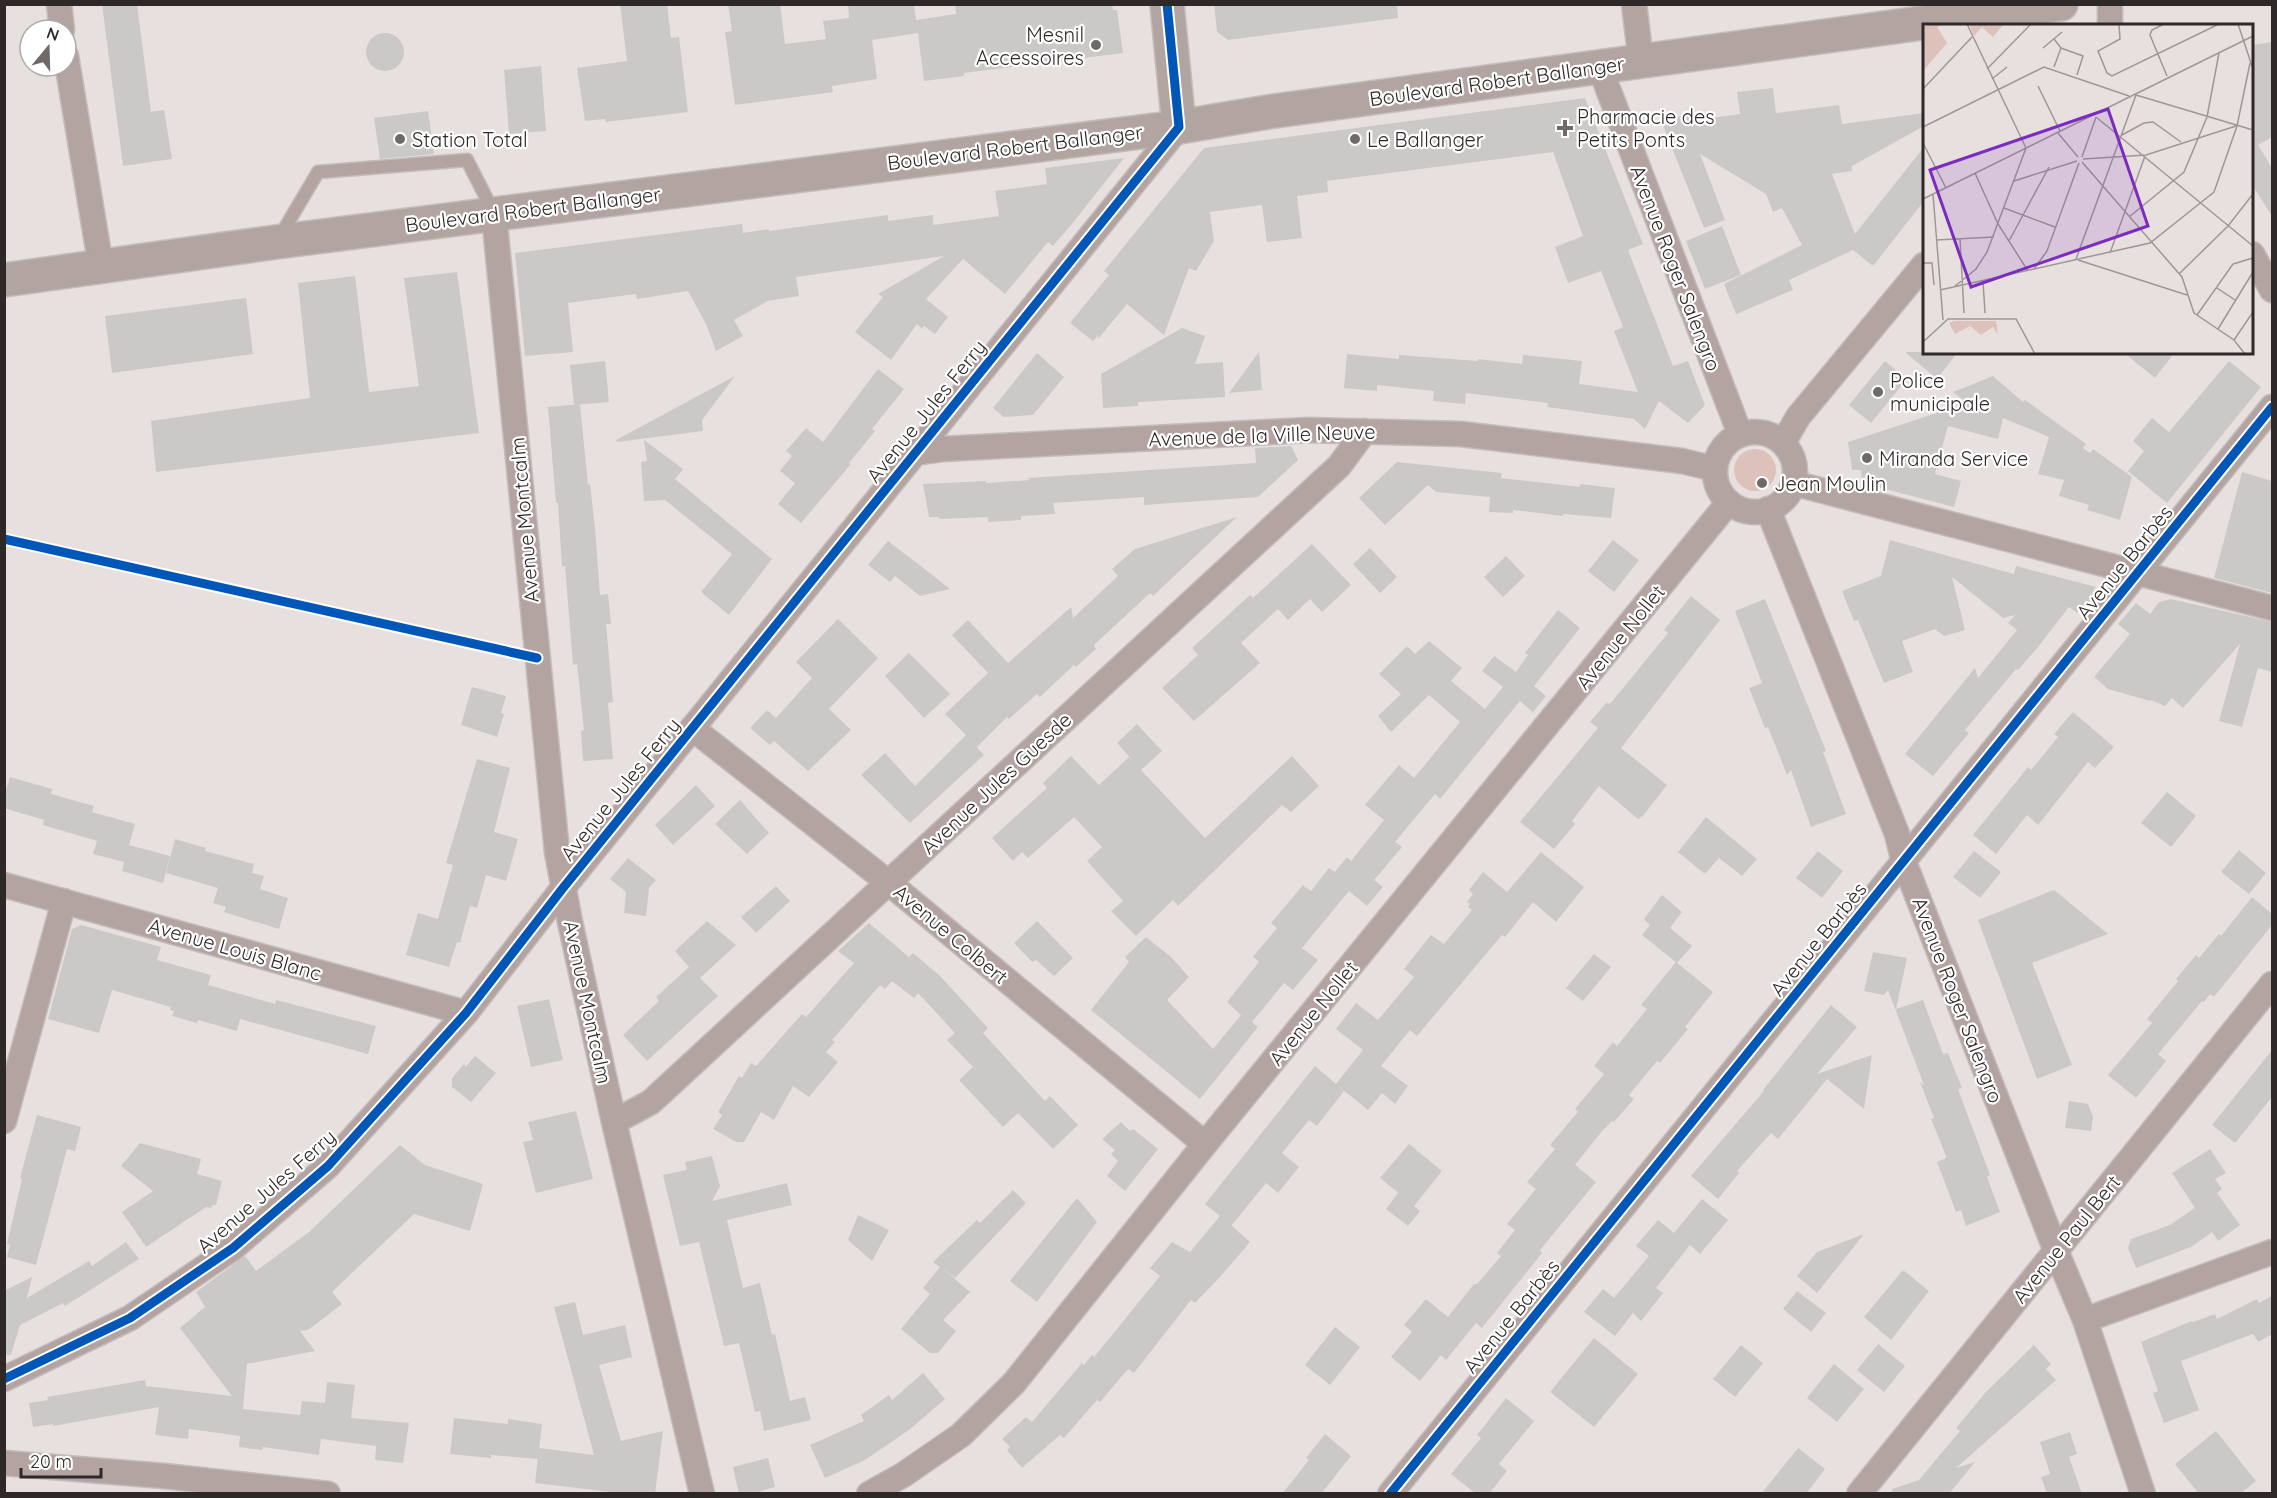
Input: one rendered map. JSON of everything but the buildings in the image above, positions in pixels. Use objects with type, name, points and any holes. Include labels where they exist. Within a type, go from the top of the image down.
[{"type":"main road","points":[[1167,4],[1179,127]]},
{"type":"main road","name":"Boulevard Robert Ballanger","points":[[4,280],[276,242],[1179,127],[1268,112],[2061,4]]},
{"type":"street","points":[[1634,4],[1641,61]]},
{"type":"street","points":[[2110,4],[2110,24]]},
{"type":"street","name":"Avenue Roger Salengro","points":[[1600,68],[1740,434]]},
{"type":"street","points":[[70,78],[101,267]]},
{"type":"street","name":"Avenue Jules Ferry","points":[[4,1379],[130,1318],[233,1248],[328,1166],[466,1013],[563,888],[1179,127]]},
{"type":"street","name":"Avenue Montcalm","points":[[494,214],[557,852],[614,1122],[702,1494]]},
{"type":"street","points":[[2253,256],[2272,290]]},
{"type":"street","points":[[1783,443],[1798,417],[1923,266]]},
{"type":"street","name":"Avenue Barbès","points":[[1390,1494],[2272,408]]},
{"type":"street","name":"Avenue de la Ville Neuve","points":[[915,453],[1308,430],[1365,431],[1461,434],[1682,461],[1715,469]]},
{"type":"street","name":"Avenue Jules Guesde","points":[[614,1122],[651,1102],[1338,466],[1365,431]]},
{"type":"street","points":[[1763,432],[1783,443],[1790,451],[1795,472],[1794,483],[1788,495],[1779,504],[1768,509],[1747,511],[1729,502],[1721,493],[1716,481],[1715,469],[1717,458],[1730,440],[1740,434],[1763,432]]},
{"type":"street","points":[[1794,483],[2272,608]]},
{"type":"street","name":"Avenue Nollet","points":[[869,1494],[903,1475],[961,1435],[1014,1383],[1205,1144],[1729,502]]},
{"type":"street","name":"Avenue Roger Salengro","points":[[1768,509],[1897,834],[1904,862],[2056,1251],[2085,1320],[2143,1494]]},
{"type":"street","name":"Avenue Colbert","points":[[692,728],[889,883],[1205,1144]]},
{"type":"street","name":"Avenue Louis Blanc","points":[[4,885],[466,1013]]},
{"type":"street","points":[[4,1120],[64,902]]},
{"type":"street","name":"Avenue Paul Bert","points":[[1859,1494],[2272,984]]},
{"type":"street","points":[[2085,1320],[2272,1252]]},
{"type":"street","points":[[4,1463],[162,1485],[328,1494]]},
{"type":"lane","points":[[276,242],[318,172],[467,160],[494,214]]},
{"type":"shaded area","points":[[1755,449],[1763,450],[1770,455],[1775,462],[1775,478],[1770,485],[1763,490],[1755,491],[1747,490],[1740,485],[1735,478],[1734,470],[1735,462],[1740,455],[1747,450]]},
{"type":"cycle path","points":[[4,1379],[130,1318],[233,1248],[328,1166],[466,1013],[563,888],[1179,127],[1167,4]]},
{"type":"cycle path","points":[[1390,1494],[2272,407]]},
{"type":"cycle path","points":[[4,539],[537,658]]},
{"type":"place","name":"Mesnil Accessoires","points":[[1096,45]]},
{"type":"place","name":"Pharmacie des Petits Ponts","points":[[1565,128]]},
{"type":"place","name":"Station Total","points":[[400,139]]},
{"type":"place","name":"Le Ballanger","points":[[1355,139]]},
{"type":"place","name":"Police municipale","points":[[1878,392]]},
{"type":"place","name":"Miranda Service","points":[[1867,458]]},
{"type":"place","name":"Jean Moulin","points":[[1762,483]]}]
